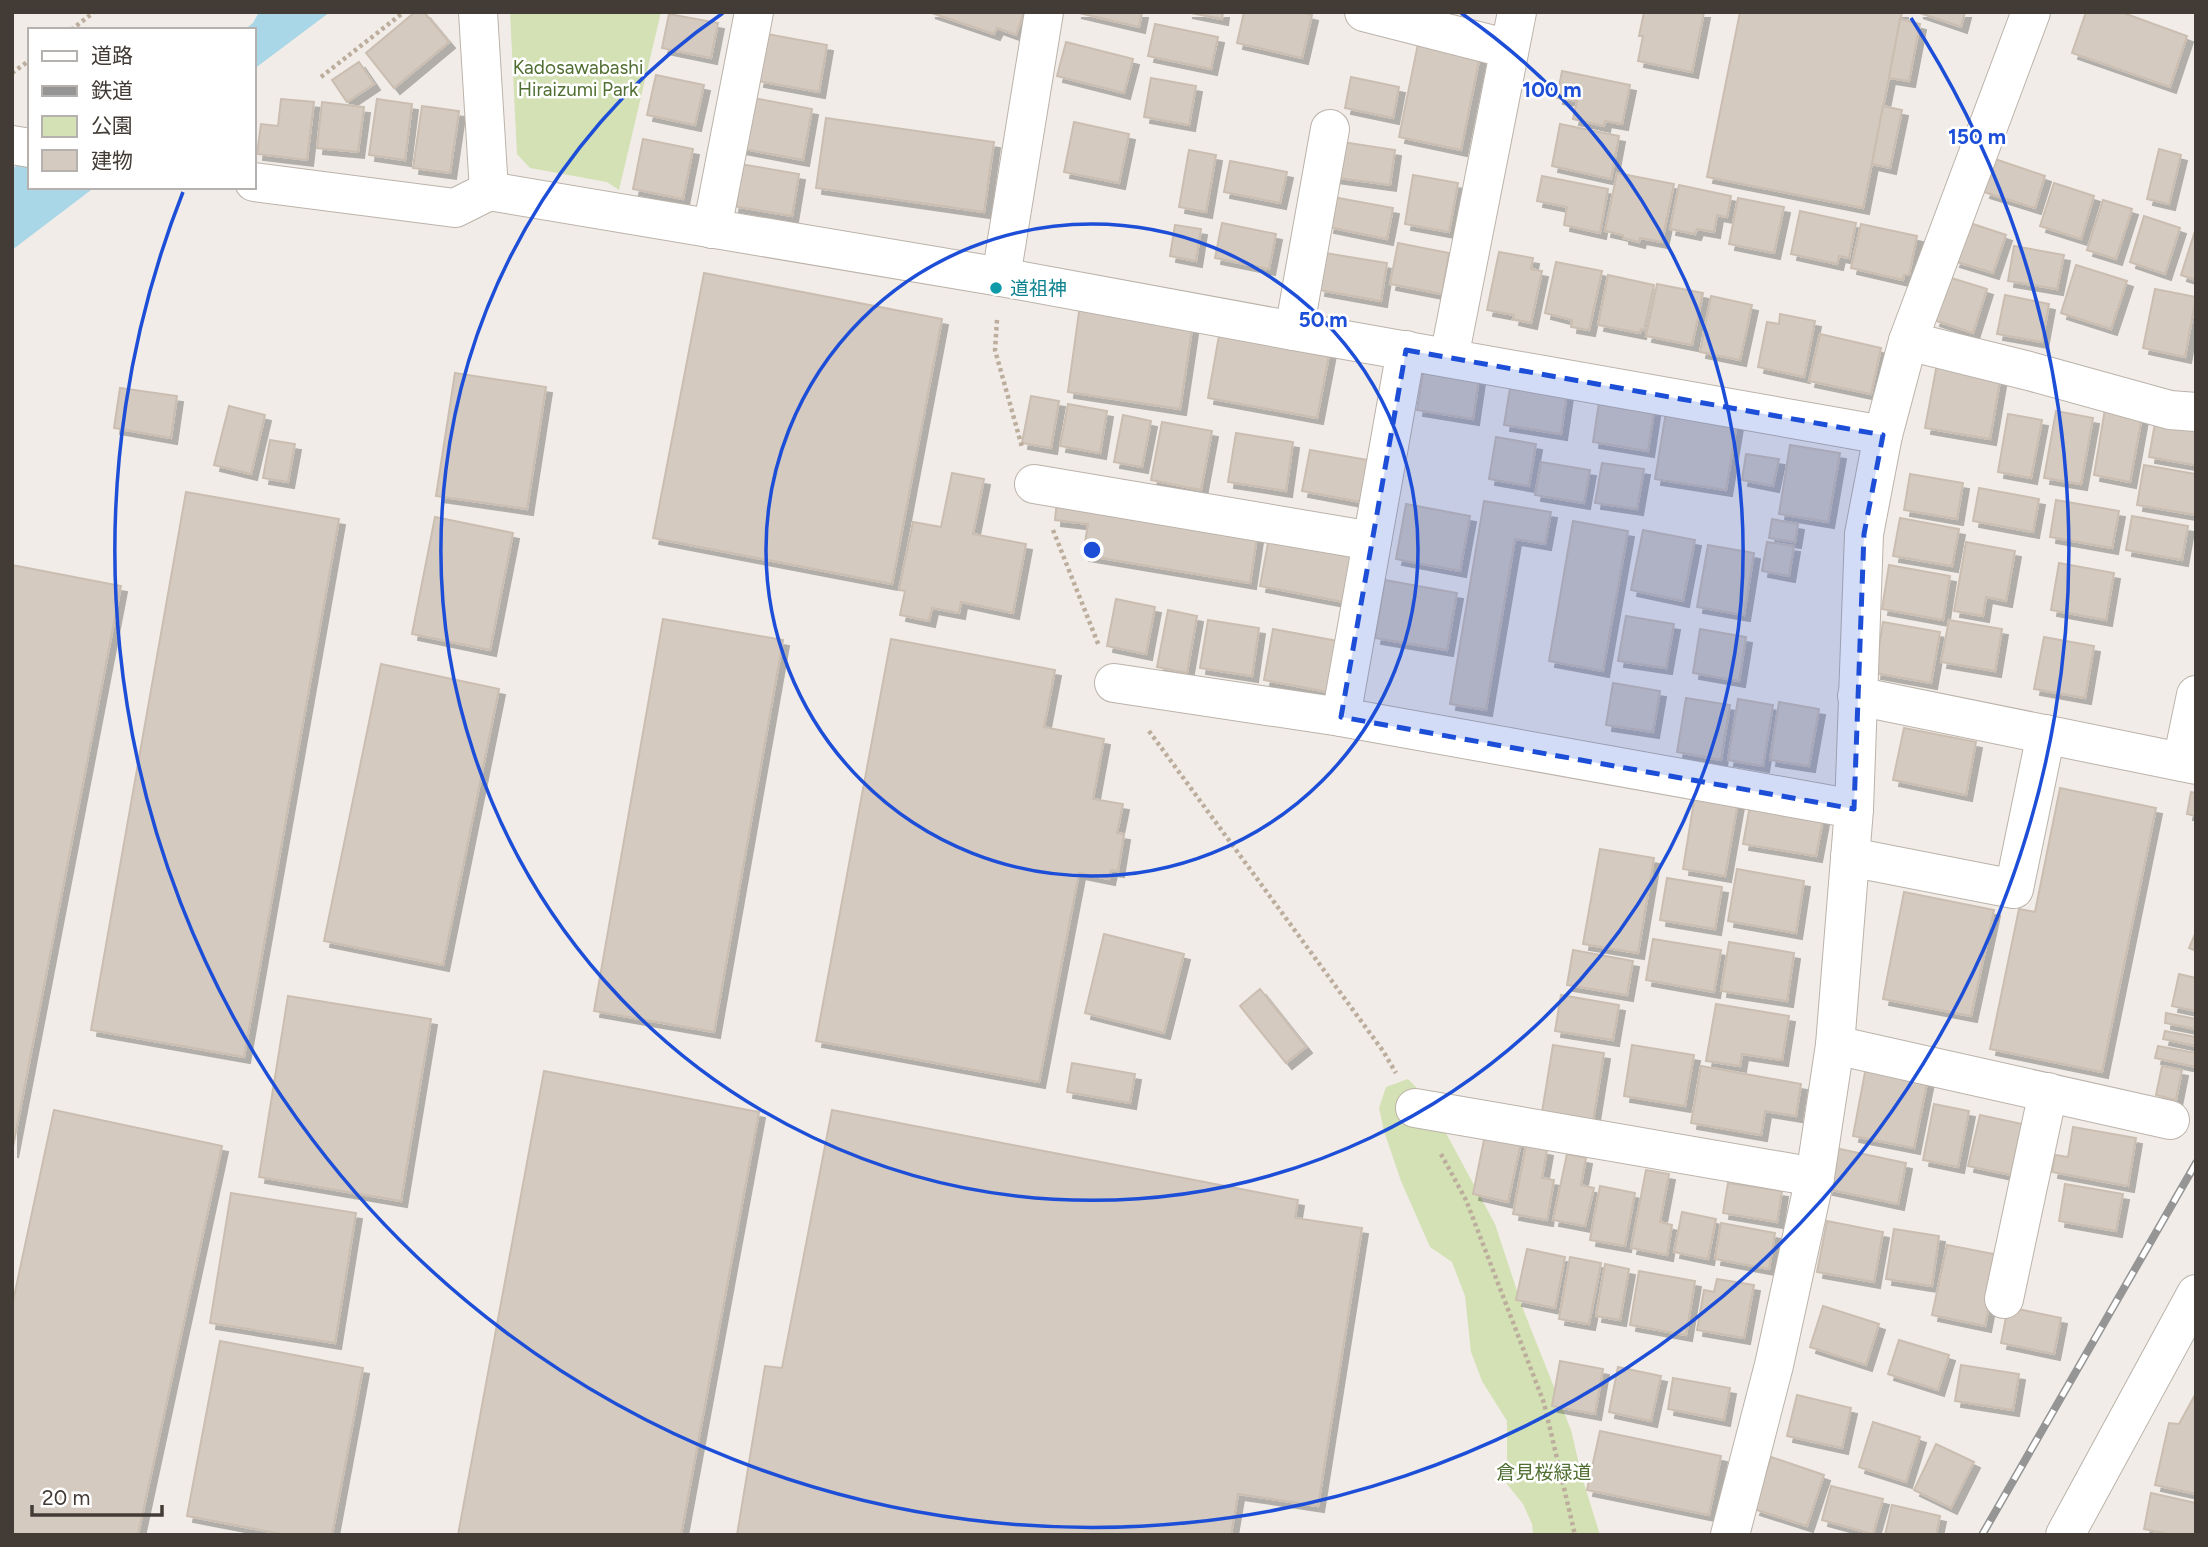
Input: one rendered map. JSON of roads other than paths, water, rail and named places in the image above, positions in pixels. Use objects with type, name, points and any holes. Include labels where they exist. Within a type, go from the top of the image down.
[{"type":"street","points":[[478,12],[489,191]]},
{"type":"street","points":[[712,229],[754,12]]},
{"type":"street","points":[[1001,277],[1044,12]]},
{"type":"street","points":[[1364,12],[1513,31],[1449,358]]},
{"type":"street","points":[[1730,1535],[1774,1365],[1815,1177],[1835,1045],[1854,809],[1864,534],[1884,435],[1908,341],[2031,12]]},
{"type":"street","points":[[1294,331],[1330,129]]},
{"type":"street","points":[[256,182],[455,208],[489,191],[1001,277],[1884,435]]},
{"type":"street","points":[[1908,341],[2170,410],[2196,412]]},
{"type":"street","points":[[1341,718],[1406,350]]},
{"type":"street","points":[[1034,484],[1372,541]]},
{"type":"street","points":[[1114,683],[1341,718],[1854,809]]},
{"type":"street","points":[[1857,696],[2189,764],[2196,695]]},
{"type":"street","points":[[1850,857],[2014,889],[2046,734]]},
{"type":"street","points":[[1835,1045],[2170,1121]]},
{"type":"street","points":[[2004,1299],[2048,1092]]},
{"type":"street","points":[[1415,1108],[1815,1177]]},
{"type":"street","points":[[2065,1535],[2196,1294]]},
{"type":"water","points":[[259,12],[330,12],[256,68],[256,28],[247,28]]},
{"type":"water","points":[[28,161],[28,189],[92,189],[12,250],[12,168]]},
{"type":"railway","points":[[1982,1535],[2196,1163]]},
{"type":"place","name":"道祖神","points":[[996,288]]},
{"type":"park label","name":"Kadosawabashi Hiraizumi Park","points":[[578,78]]},
{"type":"park label","name":"倉見桜緑道","points":[[1544,1472]]}]
